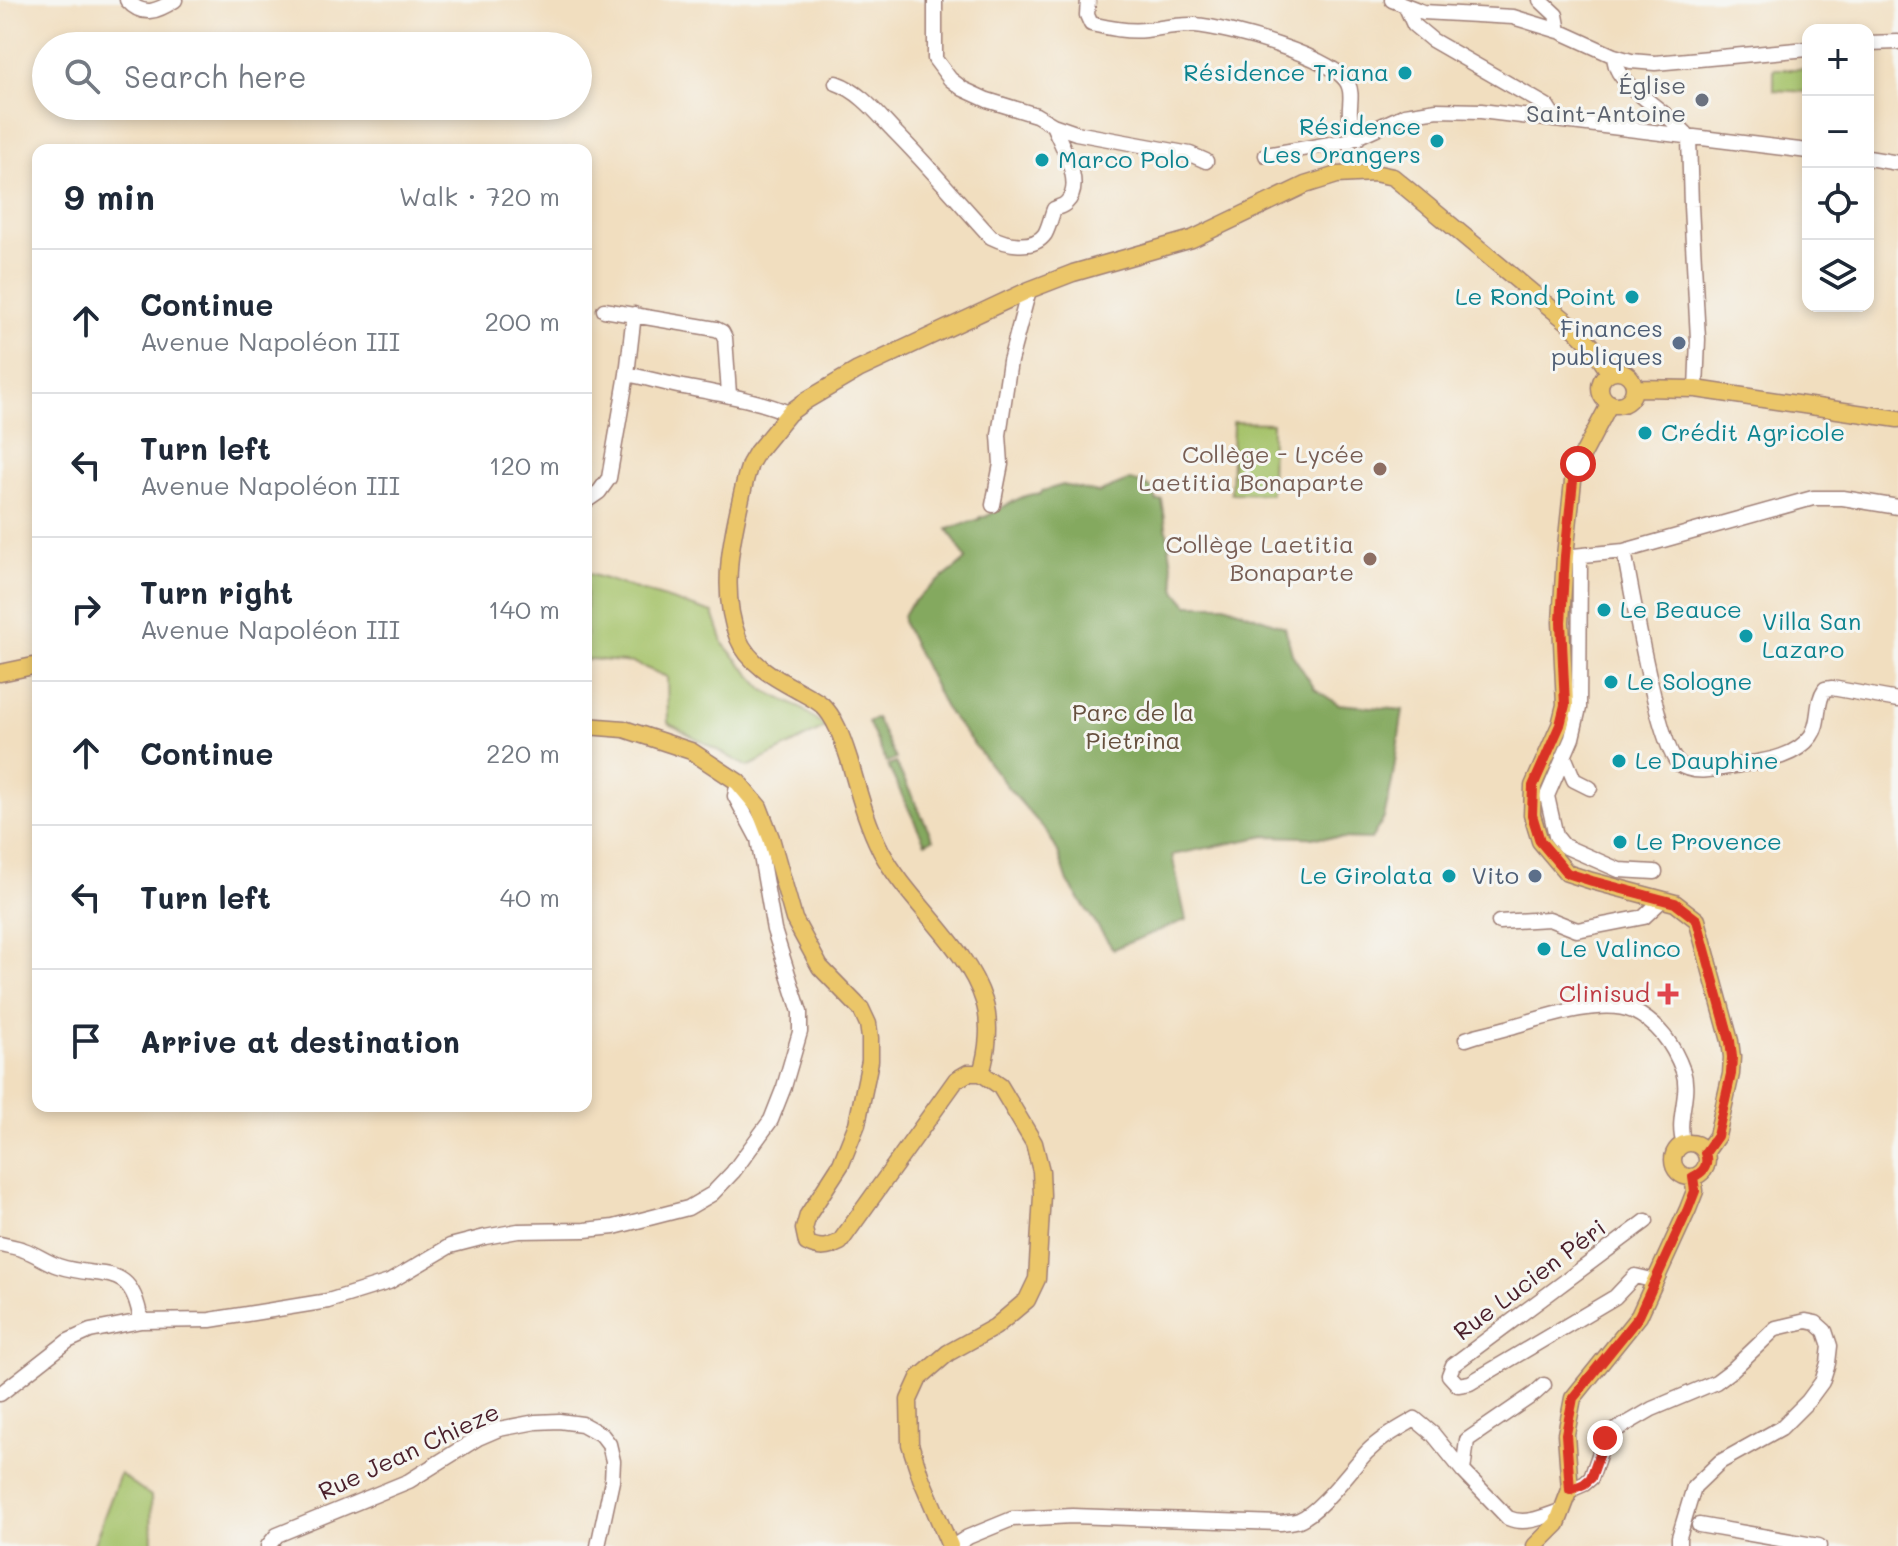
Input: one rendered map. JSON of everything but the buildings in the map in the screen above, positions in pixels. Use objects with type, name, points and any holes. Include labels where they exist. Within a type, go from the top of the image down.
[{"type":"main road","points":[[981,1073],[988,1031],[984,1001],[966,965],[882,853],[872,833],[835,723],[822,705],[760,667],[738,641],[728,600],[728,572],[746,477],[757,452],[789,413],[858,370],[1029,290],[1073,273],[1192,239],[1305,185],[1337,175],[1374,173],[1393,177],[1570,324],[1591,345],[1609,372]]},
{"type":"main road","points":[[1615,370],[1627,373],[1634,388],[1628,401],[1619,405],[1605,400],[1600,391],[1601,380],[1615,370]]},
{"type":"main road","points":[[1634,388],[1696,389],[1898,419]]},
{"type":"main road","points":[[1610,403],[1578,464],[1573,481],[1572,562],[1561,622],[1565,705],[1560,725],[1533,786],[1532,815],[1540,841],[1567,873],[1675,903],[1697,920],[1732,1057],[1717,1136],[1705,1153]]},
{"type":"main road","points":[[0,673],[32,666]]},
{"type":"main road","points":[[592,726],[624,729],[691,751],[738,782],[759,807],[794,919],[820,967],[861,1009],[868,1024],[870,1061],[857,1124],[841,1164],[808,1215],[804,1229],[807,1243],[816,1248],[828,1248],[840,1242],[956,1080],[968,1073],[981,1073],[1000,1086],[1034,1143],[1041,1171],[1042,1195],[1037,1279],[1027,1300],[995,1327],[948,1353],[919,1378],[909,1400],[910,1444],[921,1478],[952,1546]]},
{"type":"main road","points":[[1684,1144],[1699,1146],[1705,1153],[1705,1167],[1699,1174],[1693,1177],[1678,1173],[1673,1163],[1675,1151],[1684,1144]]},
{"type":"main road","points":[[1535,1546],[1557,1524],[1570,1490],[1566,1434],[1573,1398],[1639,1316],[1695,1191],[1693,1177]]},
{"type":"street","points":[[127,0],[136,9],[147,12],[175,0]]},
{"type":"street","points":[[935,0],[935,59],[950,79],[963,89],[1076,133],[1190,154],[1206,161]]},
{"type":"street","points":[[1088,0],[1087,15],[1091,24],[1127,31],[1196,25],[1251,36],[1337,71],[1348,83],[1352,100],[1350,116],[1358,138]]},
{"type":"street","points":[[1540,0],[1556,15],[1559,31]]},
{"type":"street","points":[[1399,3],[1414,25],[1432,40],[1547,106],[1556,120]]},
{"type":"street","points":[[1399,3],[1423,12],[1513,17],[1559,31],[1631,61],[1655,63],[1802,50]]},
{"type":"street","points":[[1874,43],[1898,42]]},
{"type":"street","points":[[1614,56],[1616,69],[1624,81],[1689,137],[1698,339],[1696,389]]},
{"type":"street","points":[[836,83],[849,88],[865,102],[991,237],[1004,243],[1035,242],[1045,235],[1054,209],[1066,203],[1073,192],[1074,176],[1053,125]]},
{"type":"street","points":[[1266,155],[1358,138],[1405,115],[1437,110],[1481,111],[1802,150]]},
{"type":"street","points":[[1874,159],[1898,163]]},
{"type":"street","points":[[993,505],[1001,464],[999,435],[1010,361],[1029,290]]},
{"type":"street","points":[[604,310],[722,332],[729,394]]},
{"type":"street","points":[[592,497],[609,478],[634,314]]},
{"type":"street","points":[[627,374],[729,394],[789,413]]},
{"type":"street","points":[[1655,872],[1619,870],[1564,846],[1556,836],[1547,796],[1572,738],[1579,708],[1572,562],[1624,551],[1813,498],[1843,498],[1898,507]]},
{"type":"street","points":[[1624,551],[1655,705],[1668,747],[1681,766],[1693,770],[1775,760],[1794,750],[1810,737],[1825,689],[1898,700]]},
{"type":"street","points":[[1564,756],[1574,780],[1590,788]]},
{"type":"street","points":[[0,1394],[68,1341],[90,1331],[141,1321],[210,1320],[328,1301],[389,1282],[450,1246],[518,1231],[614,1227],[688,1208],[712,1194],[733,1172],[771,1120],[800,1032],[800,1012],[774,930],[758,839],[735,796],[738,782]]},
{"type":"street","points":[[1499,922],[1549,919],[1577,930],[1644,917],[1662,900]]},
{"type":"street","points":[[1466,1039],[1565,1011],[1605,1007],[1632,1010],[1654,1025],[1671,1044],[1684,1075],[1681,1136],[1684,1144]]},
{"type":"street","name":"Rue Lucien Péri","points":[[1646,1221],[1453,1365],[1449,1375],[1458,1385],[1470,1383],[1615,1297],[1635,1276],[1656,1281]]},
{"type":"street","points":[[0,1244],[26,1250],[59,1266],[121,1279],[131,1288],[137,1300],[141,1321]]},
{"type":"street","points":[[1570,1490],[1591,1478],[1609,1434],[1652,1409],[1716,1382],[1776,1328],[1806,1321],[1816,1323],[1825,1331],[1830,1346],[1822,1382],[1781,1428],[1720,1462],[1694,1487],[1679,1546]]},
{"type":"street","points":[[1463,1471],[1467,1440],[1544,1385]]},
{"type":"street","points":[[952,1546],[1012,1519],[1072,1516],[1280,1523],[1299,1520],[1314,1510],[1383,1438],[1415,1419],[1433,1434],[1508,1518],[1518,1522],[1563,1510]]},
{"type":"street","name":"Rue Jean Chieze","points":[[268,1546],[277,1535],[409,1481],[478,1438],[513,1426],[559,1421],[582,1424],[602,1435],[609,1444],[613,1461],[612,1481],[598,1546]]},
{"type":"street","points":[[1699,1525],[1752,1541],[1819,1546]]},
{"type":"green space","points":[[1774,69],[1802,69],[1802,92],[1774,90]]},
{"type":"green space","points":[[1233,422],[1272,423],[1271,494],[1231,493]]},
{"type":"green space","name":"Parc de la Pietrina","points":[[1130,480],[1153,489],[1157,501],[1162,500],[1176,591],[1188,605],[1225,605],[1285,627],[1292,654],[1315,689],[1338,704],[1403,710],[1384,818],[1371,839],[1266,836],[1172,855],[1186,920],[1113,949],[1068,882],[1047,832],[945,708],[903,620],[911,604],[966,559],[948,529],[985,517],[1020,498],[1063,485],[1098,493]]},
{"type":"green space","points":[[592,575],[713,613],[724,645],[764,690],[802,709],[826,727],[748,767],[668,723],[667,677],[634,663],[592,659]]},
{"type":"green space","points":[[876,718],[896,759],[887,763],[868,722]]},
{"type":"green space","points":[[896,763],[933,839],[925,843],[888,766]]},
{"type":"green space","points":[[120,1474],[151,1496],[152,1546],[93,1546]]},
{"type":"place","name":"Résidence Triana","points":[[1405,73]]},
{"type":"place","name":"Église Saint-Antoine","points":[[1702,100]]},
{"type":"place","name":"Résidence Les Orangers","points":[[1437,141]]},
{"type":"place","name":"Marco Polo","points":[[1042,160]]},
{"type":"place","name":"Le Rond Point","points":[[1632,297]]},
{"type":"place","name":"Finances publiques","points":[[1679,343]]},
{"type":"place","name":"Crédit Agricole","points":[[1645,433]]},
{"type":"place","name":"Collège - Lycée Laetitia Bonaparte","points":[[1380,469]]},
{"type":"place","name":"Collège Laetitia Bonaparte","points":[[1370,559]]},
{"type":"place","name":"Le Beauce","points":[[1604,610]]},
{"type":"place","name":"Villa San Lazaro","points":[[1746,636]]},
{"type":"place","name":"Le Sologne","points":[[1611,682]]},
{"type":"place","name":"Le Dauphine","points":[[1619,761]]},
{"type":"place","name":"Le Provence","points":[[1620,842]]},
{"type":"place","name":"Le Girolata","points":[[1449,876]]},
{"type":"place","name":"Vito","points":[[1535,876]]},
{"type":"place","name":"Le Valinco","points":[[1544,949]]},
{"type":"place","name":"Clinisud","points":[[1668,994]]},
{"type":"route","points":[[1578,464],[1573,481],[1561,622],[1565,705],[1560,725],[1533,786],[1532,815],[1540,841],[1567,873],[1675,903],[1697,920],[1732,1057],[1717,1136],[1705,1153],[1707,1159],[1703,1171],[1693,1177],[1695,1191],[1639,1316],[1573,1398],[1566,1434],[1570,1490],[1591,1478],[1605,1438]]}]
